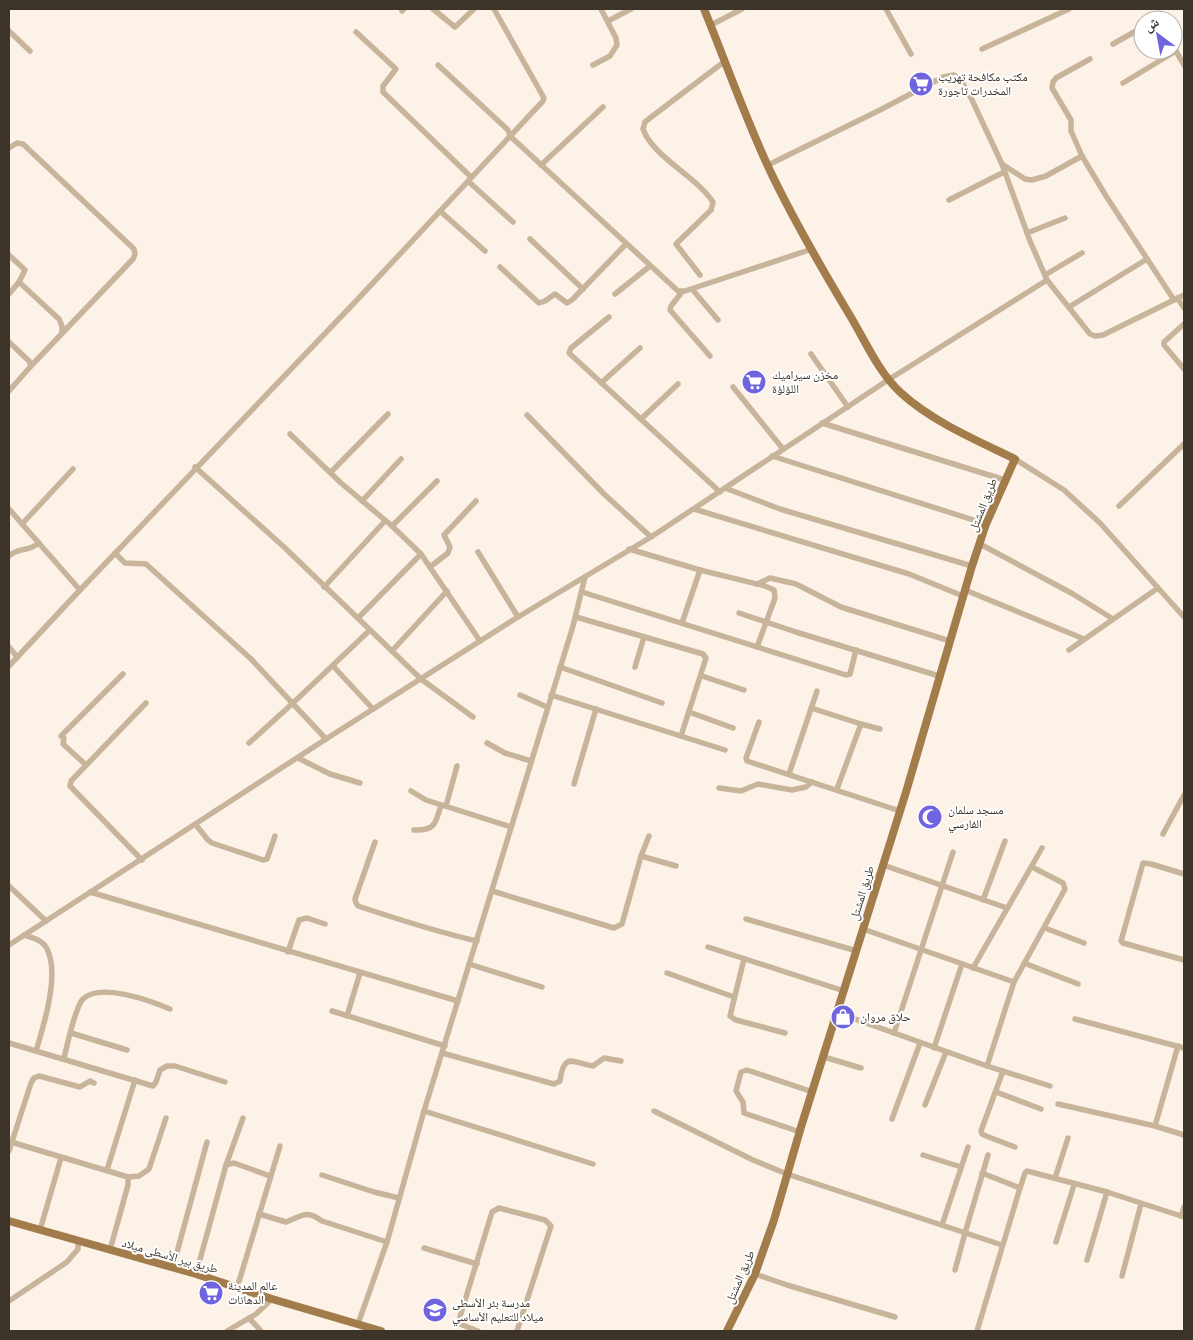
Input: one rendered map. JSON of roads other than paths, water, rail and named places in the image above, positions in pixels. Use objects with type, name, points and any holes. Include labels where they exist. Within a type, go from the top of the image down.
[{"type":"main road","points":[[704,9],[768,165],[836,293],[888,380],[912,403],[929,414],[1015,459]]},
{"type":"main road","name":"طريق المشتل","points":[[727,1331],[755,1274],[774,1220],[900,811],[972,566],[986,524],[1015,459]]},
{"type":"main road","name":"طريق بير الأسطى ميلاد","points":[[9,1221],[196,1274],[272,1299],[381,1331]]},
{"type":"street","points":[[434,9],[455,27],[470,10]]},
{"type":"street","points":[[9,666],[195,468],[357,300],[543,101],[544,98],[494,9]]},
{"type":"street","points":[[593,65],[610,56],[617,45],[616,38],[601,9]]},
{"type":"street","points":[[608,21],[631,9]]},
{"type":"street","points":[[711,25],[742,9]]},
{"type":"street","points":[[886,9],[911,54]]},
{"type":"street","points":[[982,49],[1069,9]]},
{"type":"street","points":[[9,31],[30,50]]},
{"type":"street","points":[[356,32],[396,69],[383,86],[383,92],[513,222]]},
{"type":"street","points":[[1113,44],[1133,33]]},
{"type":"street","points":[[1090,59],[1056,78],[1052,88],[1071,120],[1071,131],[1082,156],[1146,259],[1184,308]]},
{"type":"street","points":[[1123,83],[1158,60]]},
{"type":"street","points":[[700,275],[676,244],[711,210],[713,202],[693,181],[664,157],[646,136],[643,129],[645,122],[725,61]]},
{"type":"street","points":[[438,65],[508,130],[510,136],[541,165],[674,288],[682,292]]},
{"type":"street","points":[[768,165],[949,74],[954,74],[961,80],[972,100],[1002,164],[1027,233],[1046,278],[1090,334],[1099,336],[1184,295]]},
{"type":"street","points":[[541,165],[603,107]]},
{"type":"street","points":[[9,148],[20,142],[135,252],[133,259],[9,391]]},
{"type":"street","points":[[1002,164],[1025,179],[1032,180],[1039,179],[1082,156]]},
{"type":"street","points":[[949,200],[1004,172]]},
{"type":"street","points":[[440,211],[485,251]]},
{"type":"street","points":[[1027,233],[1065,218]]},
{"type":"street","points":[[530,239],[582,289]]},
{"type":"street","points":[[500,267],[539,303],[546,301],[555,294],[564,302],[569,302],[626,244]]},
{"type":"street","points":[[710,356],[670,310],[682,292],[812,249]]},
{"type":"street","points":[[9,945],[480,641],[651,537],[822,423],[1046,278],[1082,252]]},
{"type":"street","points":[[9,255],[25,270],[19,282],[9,294]]},
{"type":"street","points":[[1068,307],[1146,259]]},
{"type":"street","points":[[615,294],[650,266]]},
{"type":"street","points":[[19,282],[58,319],[62,326],[62,333]]},
{"type":"street","points":[[692,289],[718,320]]},
{"type":"street","points":[[609,316],[569,351],[570,354],[722,490],[972,566]]},
{"type":"street","points":[[1184,324],[1164,342],[1164,345],[1184,369]]},
{"type":"street","points":[[9,342],[29,361],[31,366]]},
{"type":"street","points":[[601,383],[640,348]]},
{"type":"street","points":[[811,354],[848,406]]},
{"type":"street","points":[[641,419],[678,384]]},
{"type":"street","points":[[733,387],[783,449]]},
{"type":"street","points":[[331,472],[388,414]]},
{"type":"street","points":[[527,415],[604,494],[651,537]]},
{"type":"street","points":[[822,423],[1005,480]]},
{"type":"street","points":[[290,434],[421,554],[480,641]]},
{"type":"street","points":[[1119,506],[1184,444]]},
{"type":"street","points":[[772,456],[986,524]]},
{"type":"street","points":[[362,500],[401,459]]},
{"type":"street","points":[[1015,459],[1064,490],[1100,523],[1184,617]]},
{"type":"street","points":[[195,468],[284,547],[421,679],[473,717]]},
{"type":"street","points":[[22,524],[73,469]]},
{"type":"street","points":[[392,526],[437,481]]},
{"type":"street","points":[[430,567],[448,552],[450,547],[444,535],[476,501]]},
{"type":"street","points":[[9,509],[80,590]]},
{"type":"street","points":[[694,509],[909,574],[1084,639]]},
{"type":"street","points":[[324,587],[385,521]]},
{"type":"street","points":[[9,556],[14,551],[30,550],[39,543]]},
{"type":"street","points":[[980,544],[1073,594],[1113,619]]},
{"type":"street","points":[[629,549],[700,570],[772,588],[775,594],[757,647]]},
{"type":"street","points":[[478,552],[518,617]]},
{"type":"street","points":[[115,553],[125,563],[146,564],[226,635],[326,739]]},
{"type":"street","points":[[358,618],[421,554]]},
{"type":"street","points":[[682,623],[700,570]]},
{"type":"street","points":[[358,1324],[387,1242],[424,1111],[576,617],[585,577]]},
{"type":"street","points":[[757,584],[770,578],[796,584],[841,606],[950,641]]},
{"type":"street","points":[[1069,650],[1158,588]]},
{"type":"street","points":[[392,651],[447,591]]},
{"type":"street","points":[[582,592],[846,675],[850,674],[856,650]]},
{"type":"street","points":[[739,612],[939,676]]},
{"type":"street","points":[[576,617],[703,654],[706,658],[702,676],[681,736]]},
{"type":"street","points":[[249,742],[293,704],[370,630]]},
{"type":"street","points":[[635,667],[644,637]]},
{"type":"street","points":[[9,647],[17,657]]},
{"type":"street","points":[[333,666],[373,709]]},
{"type":"street","points":[[560,667],[662,703]]},
{"type":"street","points":[[86,765],[63,744],[64,738],[61,736],[123,674]]},
{"type":"street","points":[[702,676],[744,690]]},
{"type":"street","points":[[789,774],[817,690]]},
{"type":"street","points":[[520,695],[548,707]]},
{"type":"street","points":[[551,695],[725,750]]},
{"type":"street","points":[[142,860],[70,786],[71,781],[146,703]]},
{"type":"street","points":[[574,784],[596,708]]},
{"type":"street","points":[[811,708],[880,729]]},
{"type":"street","points":[[689,712],[733,728]]},
{"type":"street","points":[[759,722],[746,758],[747,761],[900,811]]},
{"type":"street","points":[[838,790],[861,724]]},
{"type":"street","points":[[487,743],[505,753],[531,761]]},
{"type":"street","points":[[298,758],[330,774],[360,783]]},
{"type":"street","points":[[414,830],[425,830],[436,823],[444,806],[457,766]]},
{"type":"street","points":[[719,788],[741,791],[758,784],[792,790],[806,787],[812,782]]},
{"type":"street","points":[[411,791],[426,800],[511,827]]},
{"type":"street","points":[[1163,834],[1184,795]]},
{"type":"street","points":[[196,824],[212,843],[263,860],[267,859],[275,836]]},
{"type":"street","points":[[492,891],[614,928],[622,924],[641,856],[649,836]]},
{"type":"street","points":[[983,900],[1005,841]]},
{"type":"street","points":[[374,842],[355,899],[358,906],[406,922],[477,941]]},
{"type":"street","points":[[973,968],[1042,848]]},
{"type":"street","points":[[894,1033],[953,852]]},
{"type":"street","points":[[641,856],[676,866]]},
{"type":"street","points":[[1184,874],[1142,863],[1121,940],[1123,943],[1184,960]]},
{"type":"street","points":[[883,865],[1007,908]]},
{"type":"street","points":[[987,1066],[1014,982],[1065,889],[1063,882],[1032,867]]},
{"type":"street","points":[[9,886],[46,921]]},
{"type":"street","points":[[90,892],[458,1001]]},
{"type":"street","points":[[288,952],[299,920],[307,918],[325,924]]},
{"type":"street","points":[[746,919],[857,951]]},
{"type":"street","points":[[1044,928],[1084,943]]},
{"type":"street","points":[[863,929],[1014,982]]},
{"type":"street","points":[[24,935],[39,940],[47,948],[53,969],[48,1004],[36,1051]]},
{"type":"street","points":[[708,947],[844,991]]},
{"type":"street","points":[[744,959],[729,1012],[730,1016],[785,1033]]},
{"type":"street","points":[[1024,963],[1078,984]]},
{"type":"street","points":[[469,964],[542,987]]},
{"type":"street","points":[[934,1048],[962,964]]},
{"type":"street","points":[[347,1016],[360,973]]},
{"type":"street","points":[[667,973],[734,997]]},
{"type":"street","points":[[64,1058],[80,1004],[89,995],[97,992],[129,995],[170,1009]]},
{"type":"street","points":[[332,1010],[445,1046]]},
{"type":"street","points":[[838,1013],[934,1048],[1050,1086]]},
{"type":"street","points":[[1076,1019],[1181,1047],[1155,1126]]},
{"type":"street","points":[[71,1032],[127,1050]]},
{"type":"street","points":[[9,1043],[153,1086],[160,1070],[167,1066],[175,1066],[225,1082]]},
{"type":"street","points":[[892,1119],[920,1043]]},
{"type":"street","points":[[925,1105],[946,1052]]},
{"type":"street","points":[[442,1053],[554,1084],[560,1081],[562,1068],[567,1062],[576,1060],[593,1066],[604,1058],[621,1061]]},
{"type":"street","points":[[824,1057],[861,1068]]},
{"type":"street","points":[[800,1132],[744,1113],[744,1102],[736,1091],[741,1072],[744,1069],[812,1092]]},
{"type":"street","points":[[1002,1071],[981,1130],[982,1134],[986,1136],[1015,1146]]},
{"type":"street","points":[[9,1150],[31,1082],[34,1078],[39,1076],[80,1087],[90,1081],[94,1082]]},
{"type":"street","points":[[107,1170],[134,1080]]},
{"type":"street","points":[[996,1092],[1041,1109]]},
{"type":"street","points":[[1058,1104],[1155,1126],[1184,1135]]},
{"type":"street","points":[[424,1111],[593,1164]]},
{"type":"street","points":[[654,1111],[753,1160],[787,1174],[1002,1245]]},
{"type":"street","points":[[11,1142],[128,1177],[139,1176],[149,1169],[166,1118]]},
{"type":"street","points":[[196,1274],[226,1165],[243,1118]]},
{"type":"street","points":[[1055,1178],[1068,1138]]},
{"type":"street","points":[[173,1268],[207,1142]]},
{"type":"street","points":[[237,1288],[280,1146]]},
{"type":"street","points":[[942,1225],[968,1147]]},
{"type":"street","points":[[923,1155],[961,1167]]},
{"type":"street","points":[[955,1270],[988,1155]]},
{"type":"street","points":[[40,1230],[61,1158]]},
{"type":"street","points":[[226,1165],[234,1163],[270,1176]]},
{"type":"street","points":[[977,1331],[1002,1245],[1027,1170],[1074,1185],[1107,1192],[1183,1217],[1184,1207]]},
{"type":"street","points":[[982,1173],[1020,1188]]},
{"type":"street","points":[[322,1175],[399,1198]]},
{"type":"street","points":[[110,1250],[128,1185],[128,1177]]},
{"type":"street","points":[[1056,1242],[1074,1185]]},
{"type":"street","points":[[1087,1260],[1107,1192]]},
{"type":"street","points":[[1122,1276],[1141,1204]]},
{"type":"street","points":[[478,1331],[460,1324],[459,1320],[492,1212],[499,1208],[545,1220],[551,1226],[517,1331]]},
{"type":"street","points":[[259,1214],[286,1222],[299,1215],[313,1215],[322,1222],[387,1242]]},
{"type":"street","points":[[9,1301],[67,1262],[78,1249],[78,1242]]},
{"type":"street","points":[[424,1248],[476,1264]]},
{"type":"street","points":[[755,1274],[895,1317]]},
{"type":"street","points":[[228,1331],[265,1307],[272,1299]]},
{"type":"street","points":[[249,1318],[261,1331]]},
{"type":"place","name":"مكتب مكافحة تهريب المخدرات تاجورة","points":[[921,84]]},
{"type":"place","name":"مخزن سيراميك اللؤلؤة","points":[[754,382]]},
{"type":"place","name":"مسجد سلمان الفارسي","points":[[930,817]]},
{"type":"place","name":"حلاق مروان","points":[[843,1017]]},
{"type":"place","name":"عالم المدينة الدهانات","points":[[211,1293]]},
{"type":"place","name":"مدرسة بئر الأسطى ميلاد للتعليم الأساسي","points":[[435,1310]]}]
